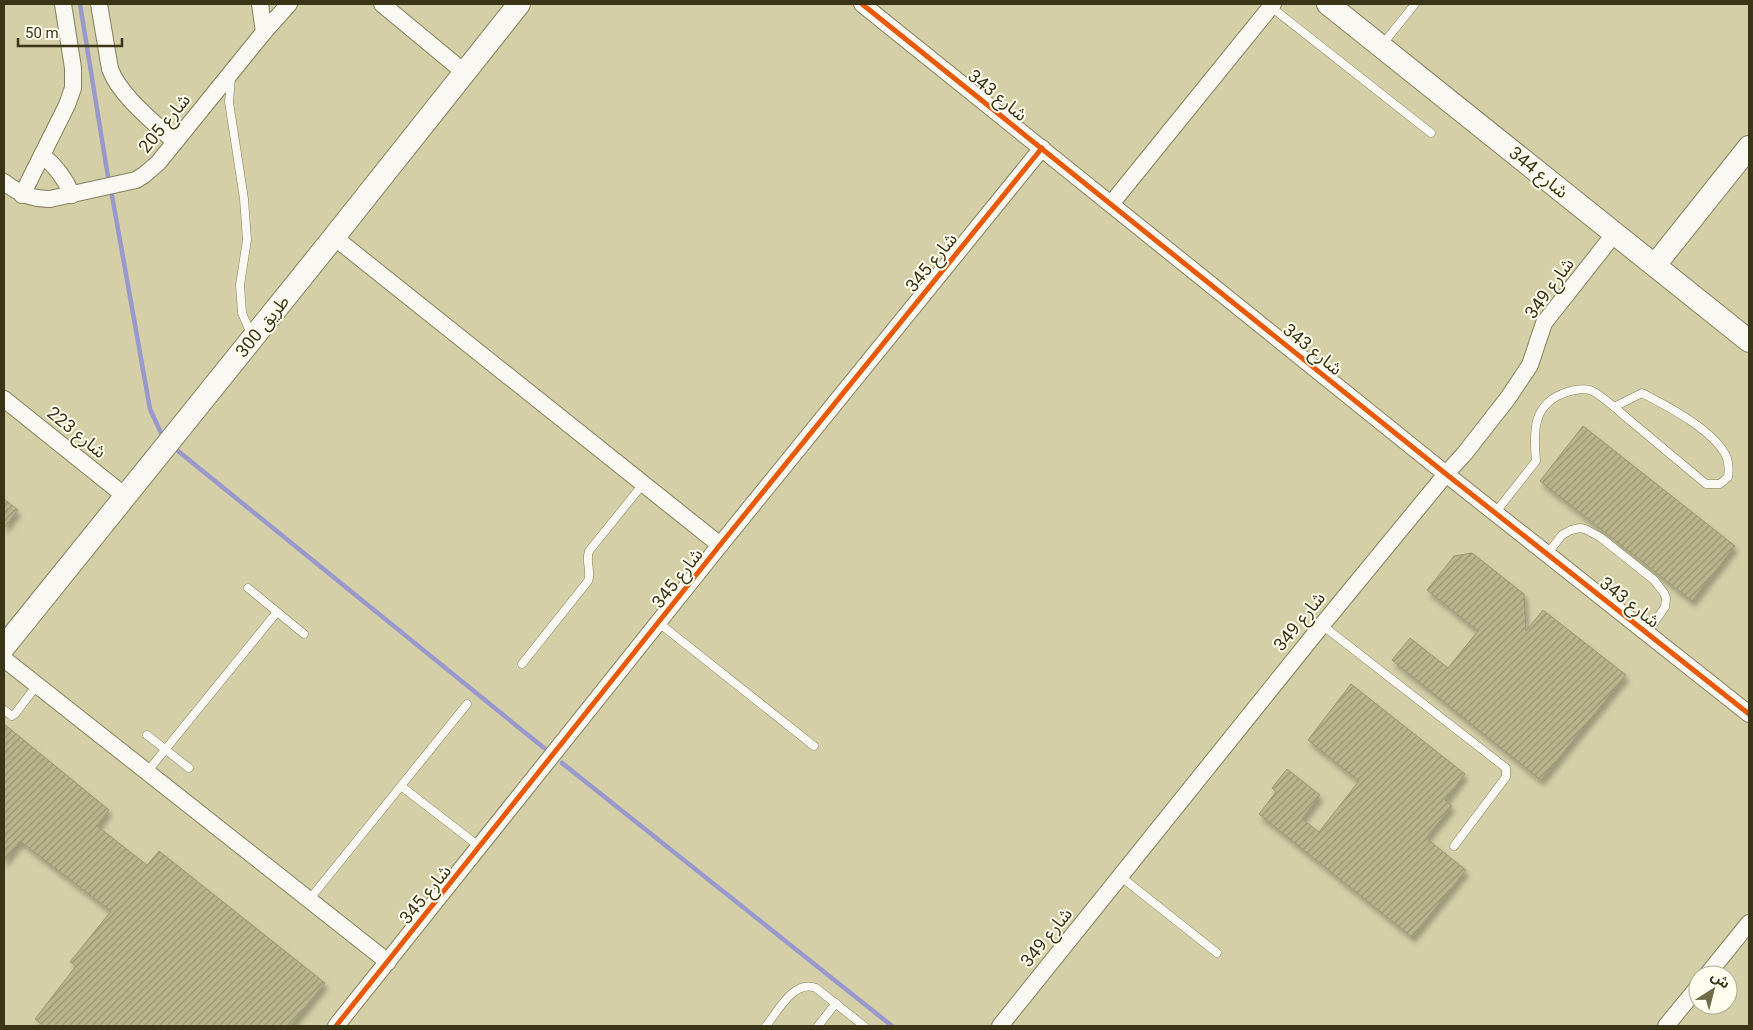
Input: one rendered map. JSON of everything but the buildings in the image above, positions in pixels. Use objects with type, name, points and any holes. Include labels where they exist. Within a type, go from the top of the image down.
[{"type":"main road","name":"طريق 300","points":[[4,647],[334,237],[518,4]]},
{"type":"main road","name":"شارع 344","points":[[1328,4],[1749,341]]},
{"type":"main road","points":[[1655,265],[1749,147]]},
{"type":"street","points":[[22,194],[67,105],[73,88],[73,68],[63,4]]},
{"type":"street","points":[[99,4],[113,77],[123,92],[175,142]]},
{"type":"street","points":[[260,4],[264,32]]},
{"type":"street","name":"شارع 205","points":[[4,182],[22,194],[40,199],[50,199],[126,183],[140,178],[152,169],[289,4]]},
{"type":"street","points":[[382,4],[464,72]]},
{"type":"street","name":"شارع 343","points":[[862,4],[1446,474],[1749,714]]},
{"type":"street","points":[[1111,204],[1272,6]]},
{"type":"street","name":"شارع 345","points":[[336,1026],[720,546],[1042,148]]},
{"type":"street","points":[[42,156],[57,168],[72,195]]},
{"type":"street","name":"شارع 349","points":[[1000,1026],[1322,625],[1465,453],[1508,398],[1530,365],[1544,323],[1615,233]]},
{"type":"street","points":[[334,237],[720,546]]},
{"type":"street","name":"شارع 223","points":[[4,399],[125,496]]},
{"type":"street","points":[[4,659],[388,962]]},
{"type":"street","points":[[1716,965],[1749,923]]},
{"type":"street","points":[[1666,1026],[1688,999]]},
{"type":"lane","points":[[1381,46],[1415,4]]},
{"type":"lane","points":[[1272,6],[1430,132]]},
{"type":"lane","points":[[232,72],[229,102],[244,198],[247,240],[240,285],[241,304],[242,313],[253,338]]},
{"type":"lane","points":[[1495,513],[1536,461],[1535,424],[1542,409],[1555,396],[1570,391],[1589,390],[1614,407],[1706,484],[1720,484],[1728,477],[1729,468],[1726,457],[1718,445],[1708,434],[1668,407],[1642,393],[1614,407]]},
{"type":"lane","points":[[522,664],[588,581],[590,574],[588,554],[643,484]]},
{"type":"lane","points":[[1547,554],[1567,532],[1580,528],[1594,533],[1654,580],[1666,598],[1665,607],[1647,633]]},
{"type":"lane","points":[[248,588],[304,634]]},
{"type":"lane","points":[[147,772],[277,612]]},
{"type":"lane","points":[[659,623],[814,746]]},
{"type":"lane","points":[[1322,625],[1506,768],[1506,777],[1454,846]]},
{"type":"lane","points":[[4,710],[12,716],[15,714],[37,685]]},
{"type":"lane","points":[[309,900],[467,704]]},
{"type":"lane","points":[[146,735],[189,768]]},
{"type":"lane","points":[[401,786],[480,848]]},
{"type":"lane","points":[[1120,876],[1217,953]]},
{"type":"lane","points":[[766,1026],[794,991],[807,985],[816,988],[864,1026]]},
{"type":"lane","points":[[818,1026],[836,1003]]},
{"type":"waterway","points":[[80,4],[109,183]]},
{"type":"waterway","points":[[111,190],[150,409],[161,433]]},
{"type":"waterway","points":[[178,451],[544,748]]},
{"type":"waterway","points":[[562,763],[892,1026]]},
{"type":"cycle path","points":[[862,4],[1446,474],[1749,714]]},
{"type":"cycle path","points":[[336,1026],[720,545],[1042,148]]}]
